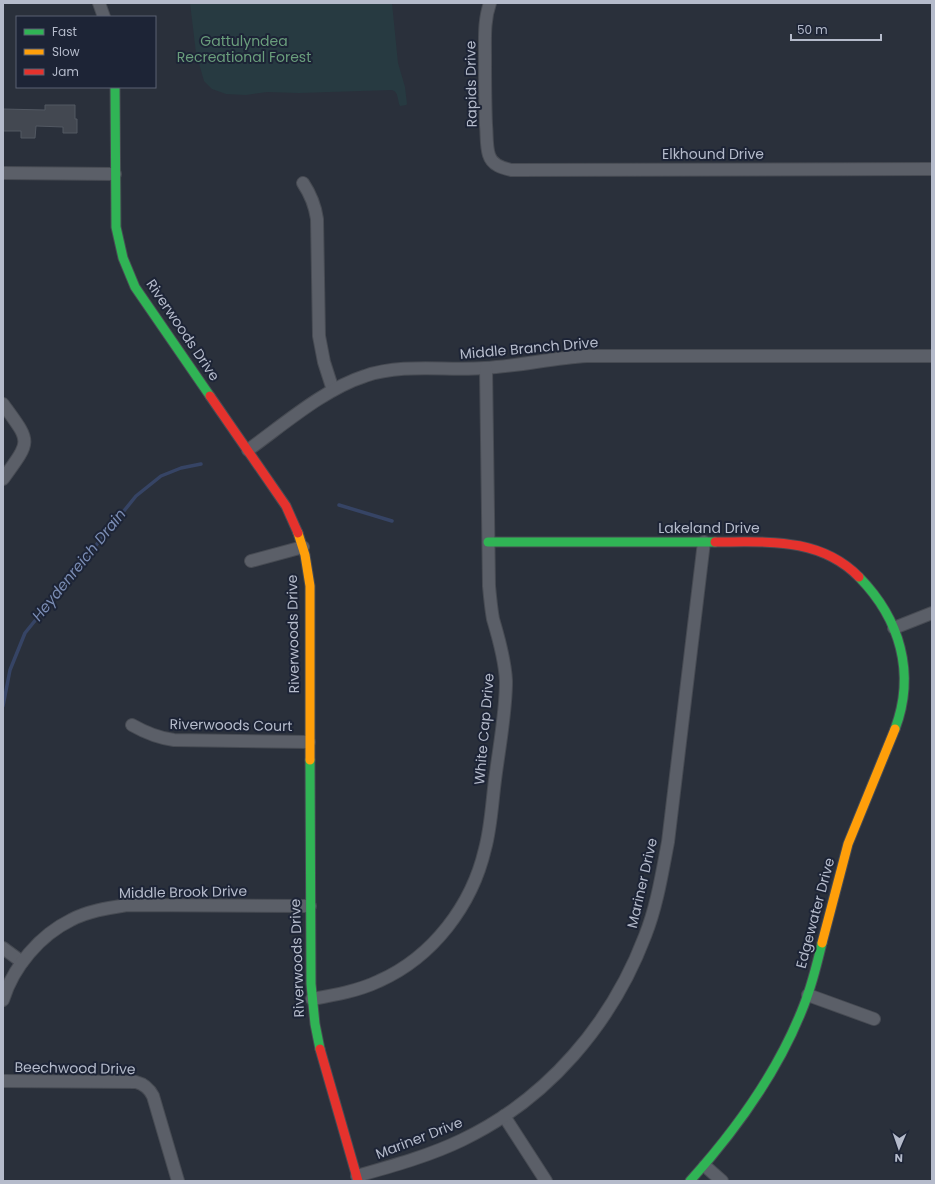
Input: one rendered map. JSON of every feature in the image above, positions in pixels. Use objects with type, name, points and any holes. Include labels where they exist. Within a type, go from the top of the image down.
[{"type":"street","points":[[99,3],[104,16]]},
{"type":"street","name":"Rapids Drive","points":[[490,3],[485,23],[485,102],[489,157],[495,163]]},
{"type":"street","name":"Riverwoods Drive","points":[[115,88],[115,214],[123,258],[135,287],[152,313],[286,506],[303,547],[310,586],[310,969],[312,999],[321,1056],[358,1179]]},
{"type":"street","name":"Elkhound Drive","points":[[495,163],[502,168],[511,170],[932,169]]},
{"type":"street","points":[[3,173],[115,174]]},
{"type":"street","points":[[303,183],[311,195],[317,219],[319,336],[324,362],[333,390]]},
{"type":"street","name":"Middle Branch Drive","points":[[248,450],[333,390],[366,375],[387,371],[414,368],[486,368],[587,356],[932,356]]},
{"type":"street","name":"White Cap Drive","points":[[312,999],[349,992],[366,986],[391,975],[425,951],[450,925],[460,911],[475,881],[485,849],[506,681],[503,654],[490,603],[486,368]]},
{"type":"street","points":[[3,404],[22,431],[25,442],[24,448],[20,455],[3,478]]},
{"type":"street","name":"Lakeland Drive","points":[[488,542],[784,543],[812,548],[839,562],[852,571],[873,591],[889,614],[894,628]]},
{"type":"street","name":"Mariner Drive","points":[[358,1179],[462,1140],[504,1116],[552,1078],[594,1031],[618,995],[646,935],[658,890],[668,842],[704,542]]},
{"type":"street","points":[[251,561],[303,547]]},
{"type":"street","points":[[894,628],[932,613]]},
{"type":"street","name":"Edgewater Drive","points":[[690,1181],[737,1126],[758,1095],[786,1044],[808,995],[820,955],[848,844],[894,732],[902,705],[904,664],[894,628]]},
{"type":"street","name":"Riverwoods Court","points":[[132,725],[149,734],[174,740],[309,742]]},
{"type":"street","name":"Middle Brook Drive","points":[[3,1000],[10,983],[22,962],[44,939],[58,927],[70,920],[99,910],[142,905],[310,906]]},
{"type":"street","points":[[3,948],[22,962]]},
{"type":"street","points":[[808,995],[874,1019]]},
{"type":"street","name":"Beechwood Drive","points":[[3,1081],[136,1082],[146,1087],[153,1096],[178,1181]]},
{"type":"street","points":[[504,1116],[546,1181]]},
{"type":"street","points":[[704,1166],[722,1181]]},
{"type":"green space","name":"Gattulyndea Recreational Forest","points":[[190,3],[392,3],[398,63],[405,87],[407,104],[400,106],[396,92],[392,90],[299,93],[267,92],[246,95],[226,94],[212,89],[204,81],[196,53]]},
{"type":"building","points":[[45,105],[75,105],[77,133],[63,133],[63,127],[36,126],[35,138],[21,138],[21,131],[3,131],[3,109],[45,110]]},
{"type":"waterway","name":"Heydenreich Drain","points":[[3,706],[10,670],[25,633],[136,496],[161,476],[181,468],[201,464]]},
{"type":"waterway","name":"Heydenreich Drain","points":[[339,505],[392,521]]},
{"type":"traffic: fast","points":[[115,88],[116,227],[123,258],[135,287],[210,396]]},
{"type":"traffic: fast","points":[[488,542],[715,542]]},
{"type":"traffic: fast","points":[[859,577],[873,593],[885,611],[894,629],[900,648],[904,667],[904,688],[901,708],[895,729]]},
{"type":"traffic: fast","points":[[310,760],[311,984],[315,1024],[320,1049]]},
{"type":"traffic: fast","points":[[690,1181],[740,1120],[769,1076],[782,1053],[807,997],[822,943]]},
{"type":"traffic: slow","points":[[298,533],[305,555],[310,586],[310,760]]},
{"type":"traffic: slow","points":[[822,943],[848,844],[895,729]]},
{"type":"traffic: jam","points":[[210,396],[286,506],[298,533]]},
{"type":"traffic: jam","points":[[715,542],[792,544],[810,548],[844,564],[859,577]]},
{"type":"traffic: jam","points":[[320,1049],[358,1181]]}]
